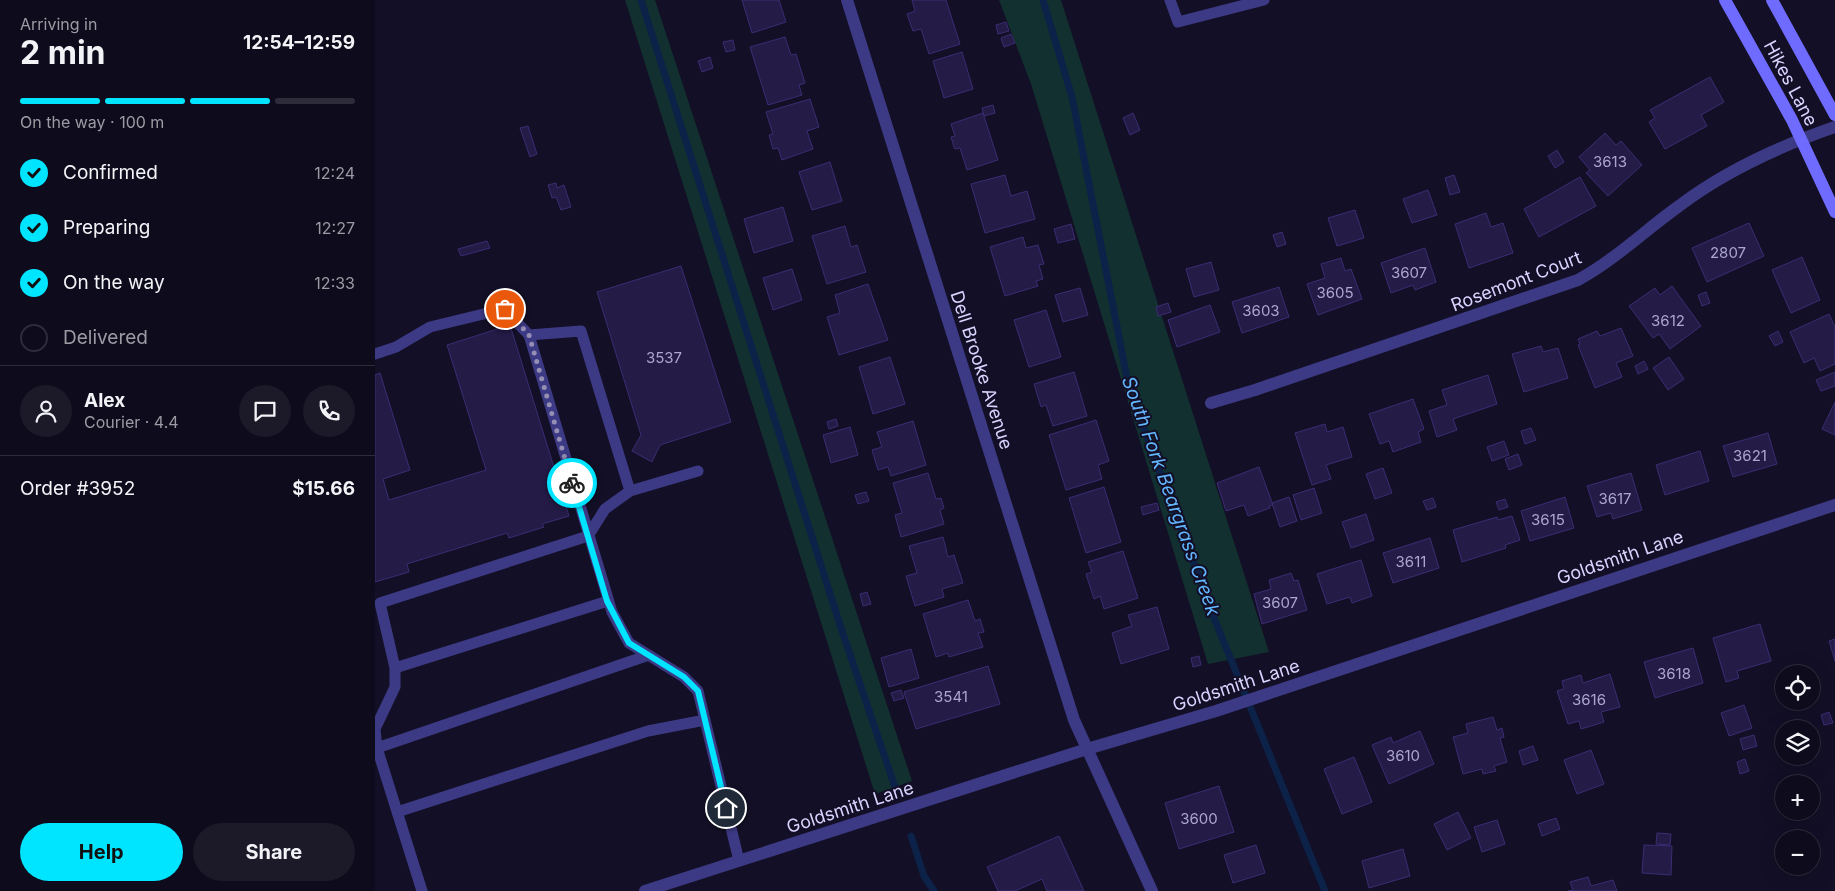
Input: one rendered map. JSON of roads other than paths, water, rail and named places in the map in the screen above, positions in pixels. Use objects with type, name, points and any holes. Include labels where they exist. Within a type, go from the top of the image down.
[{"type":"main road","name":"Hikes Lane","points":[[1725,0],[1801,139],[1835,212]]},
{"type":"main road","name":"Hikes Lane","points":[[1772,0],[1835,115]]},
{"type":"street","name":"Dell Brooke Avenue","points":[[847,0],[1074,720],[1152,891]]},
{"type":"street","name":"Rosemont Court","points":[[1211,404],[1578,280],[1602,266],[1679,206],[1727,174],[1801,139],[1835,128]]},
{"type":"street","name":"Goldsmith Lane","points":[[645,891],[1087,749],[1216,712],[1835,505]]},
{"type":"lane","points":[[1171,0],[1178,22],[1264,0]]},
{"type":"lane","points":[[375,354],[395,347],[430,327],[505,309],[529,335],[607,601],[629,643],[684,677],[698,691],[739,861]]},
{"type":"lane","points":[[529,335],[581,331],[630,491]]},
{"type":"lane","points":[[422,891],[377,748],[375,730],[395,687],[395,668],[380,603],[588,536],[605,508],[630,491],[698,471]]},
{"type":"lane","points":[[395,668],[607,601]]},
{"type":"lane","points":[[377,748],[649,656]]},
{"type":"lane","points":[[397,812],[648,731],[705,720]]},
{"type":"waterway","points":[[641,0],[841,628],[896,790]]},
{"type":"waterway","name":"South Fork Beargrass Creek","points":[[1043,0],[1072,97],[1129,388],[1212,613],[1325,891]]},
{"type":"waterway","points":[[911,836],[924,876],[934,891]]}]
